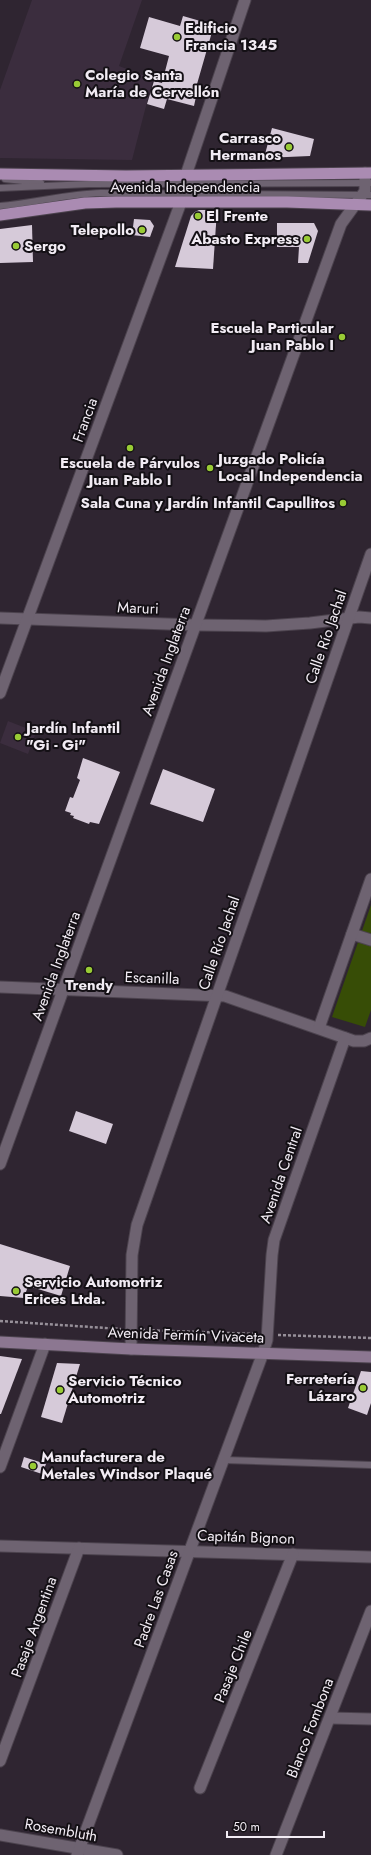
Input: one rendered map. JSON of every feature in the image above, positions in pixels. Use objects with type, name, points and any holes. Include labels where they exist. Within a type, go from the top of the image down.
[{"type":"main road","name":"Avenida Independencia","points":[[0,174],[368,178]]},
{"type":"main road","name":"Avenida Independencia","points":[[0,215],[85,203],[363,198],[371,205]]},
{"type":"main road","name":"Avenida Fermín Vivaceta","points":[[0,1342],[131,1349],[371,1357]]},
{"type":"street","points":[[186,175],[245,0]]},
{"type":"street","name":"Avenida Inglaterra","points":[[0,1164],[341,224],[351,209],[363,198],[368,178]]},
{"type":"street","name":"Francia","points":[[0,693],[181,202]]},
{"type":"street","name":"Calle Río Jachal","points":[[131,1349],[130,1330],[134,1236],[216,995],[371,554]]},
{"type":"street","name":"Maruri","points":[[0,618],[195,625],[280,626],[359,617],[371,618]]},
{"type":"street","points":[[319,1028],[371,879]]},
{"type":"street","points":[[352,934],[371,940]]},
{"type":"street","name":"Escanilla","points":[[0,987],[216,995],[232,998],[344,1038]]},
{"type":"street","points":[[344,1038],[358,1042],[371,1038]]},
{"type":"street","name":"Avenida Central","points":[[264,1353],[267,1335],[274,1240],[344,1038]]},
{"type":"street","points":[[0,1467],[45,1344]]},
{"type":"street","name":"Padre Las Casas","points":[[78,1852],[264,1353]]},
{"type":"street","name":"Capitán Bignon","points":[[0,1546],[371,1556]]},
{"type":"street","name":"Pasaje Argentina","points":[[0,1762],[79,1548]]},
{"type":"street","name":"Pasaje Chile","points":[[200,1788],[293,1554]]},
{"type":"street","name":"Blanco Fombona","points":[[276,1855],[371,1611]]},
{"type":"street","points":[[330,1718],[371,1719]]},
{"type":"street","name":"Rosembluth","points":[[0,1835],[78,1852],[117,1855]]},
{"type":"lane","points":[[0,178],[59,185]]},
{"type":"lane","points":[[0,188],[59,185],[368,178]]},
{"type":"lane","points":[[0,206],[101,193],[363,198]]},
{"type":"lane","points":[[224,1460],[371,1465]]},
{"type":"path","points":[[0,1320],[130,1330],[371,1338]]},
{"type":"shaded area","name":"Colegio Santa María de Cervellón","points":[[32,0],[142,0],[119,66],[153,79],[132,160],[0,158],[0,90]]},
{"type":"shaded area","name":"Jardín Infantil \"Gi - Gi\"","points":[[8,721],[36,732],[28,754],[0,743]]},
{"type":"green space","points":[[371,905],[371,1010],[365,1027],[332,1017]]},
{"type":"building","name":"Edificio Francia 1345","points":[[183,16],[214,25],[195,91],[197,92],[194,106],[167,99],[164,109],[147,104],[154,81],[162,83],[169,56],[140,48],[149,17],[180,26]]},
{"type":"building","name":"Carrasco Hermanos","points":[[272,128],[314,139],[310,156],[264,158]]},
{"type":"building","points":[[199,210],[217,210],[213,269],[175,267],[191,216]]},
{"type":"building","name":"Telepollo","points":[[134,219],[150,220],[154,226],[150,237],[132,235]]},
{"type":"building","points":[[277,223],[314,223],[318,231],[308,263],[298,263],[299,247],[277,247]]},
{"type":"building","name":"Sergo","points":[[32,225],[33,262],[0,263],[0,229]]},
{"type":"building","points":[[83,758],[120,772],[99,824],[90,822],[89,824],[73,818],[74,816],[70,815],[71,813],[65,811],[70,797],[73,798],[80,780],[77,778]]},
{"type":"building","points":[[163,769],[215,789],[203,822],[150,804]]},
{"type":"building","points":[[76,1111],[113,1124],[106,1144],[69,1131]]},
{"type":"building","points":[[0,1244],[70,1266],[61,1296],[28,1286],[24,1298],[0,1296]]},
{"type":"building","points":[[0,1356],[22,1359],[1,1414],[0,1414]]},
{"type":"building","name":"Servicio Técnico Automotriz","points":[[57,1363],[80,1364],[62,1423],[41,1417]]},
{"type":"building","name":"Ferretería Lázaro","points":[[361,1371],[371,1372],[371,1403],[367,1415],[348,1408]]},
{"type":"building","name":"Manufacturera de Metales Windsor Plaqué","points":[[24,1457],[46,1464],[42,1474],[21,1467]]},
{"type":"place","name":"Edificio Francia 1345","points":[[177,37]]},
{"type":"place","name":"Colegio Santa María de Cervellón","points":[[77,84]]},
{"type":"place","name":"Carrasco Hermanos","points":[[289,147]]},
{"type":"place","name":"El Frente","points":[[198,216]]},
{"type":"place","name":"Telepollo","points":[[142,230]]},
{"type":"place","name":"Abasto Express","points":[[307,239]]},
{"type":"place","name":"Sergo","points":[[16,246]]},
{"type":"place","name":"Escuela Particular Juan Pablo I","points":[[342,337]]},
{"type":"place","name":"Escuela de Párvulos Juan Pablo I","points":[[130,448]]},
{"type":"place","name":"Juzgado Policía Local Independencia","points":[[210,468]]},
{"type":"place","name":"Sala Cuna y Jardín Infantil Capullitos","points":[[343,503]]},
{"type":"place","name":"Jardín Infantil \"Gi - Gi\"","points":[[18,737]]},
{"type":"place","name":"Trendy","points":[[89,970]]},
{"type":"place","name":"Servicio Automotriz Erices Ltda.","points":[[16,1291]]},
{"type":"place","name":"Ferretería Lázaro","points":[[363,1388]]},
{"type":"place","name":"Servicio Técnico Automotriz","points":[[60,1390]]},
{"type":"place","name":"Manufacturera de Metales Windsor Plaqué","points":[[33,1466]]}]
